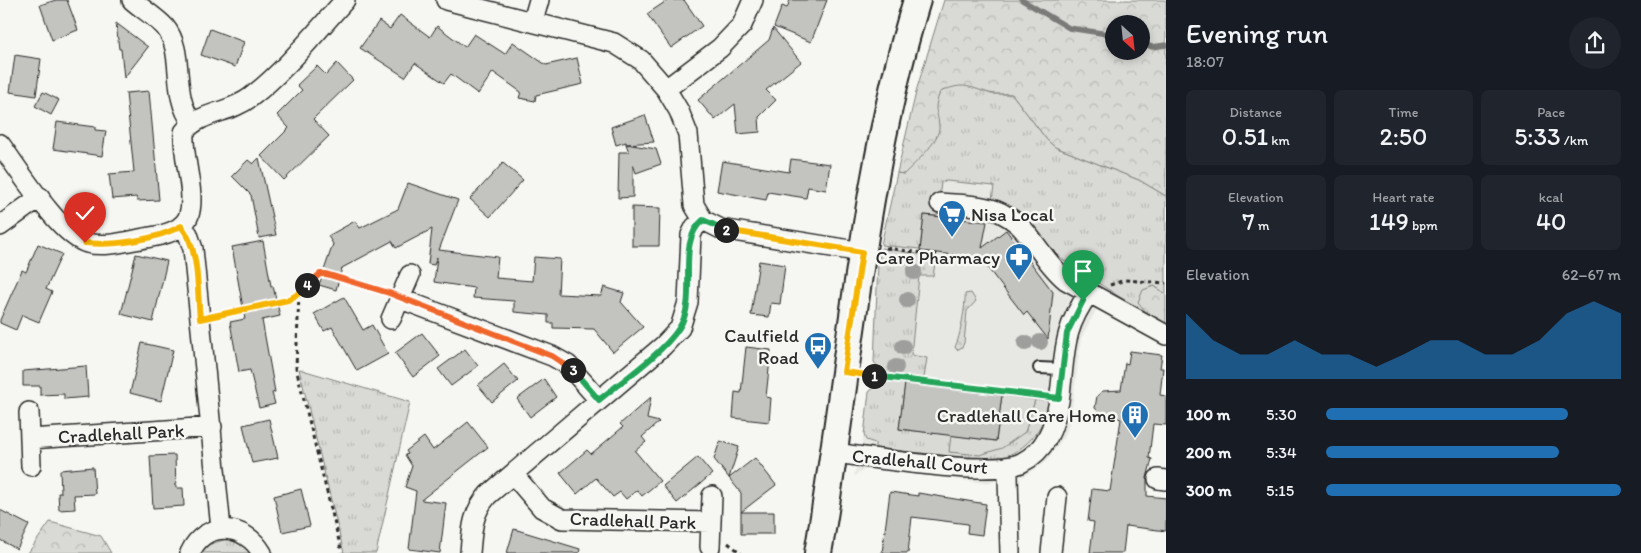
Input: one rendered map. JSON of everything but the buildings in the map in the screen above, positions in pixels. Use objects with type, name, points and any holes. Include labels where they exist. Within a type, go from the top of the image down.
[{"type":"street","points":[[132,0],[164,27],[171,38],[180,101],[192,122]]},
{"type":"street","points":[[0,144],[59,224],[72,236],[85,243],[101,245],[164,235],[181,226],[188,218],[191,205],[183,144],[184,132],[192,122],[205,115],[225,112],[249,99],[279,73],[345,0]]},
{"type":"street","points":[[446,0],[614,43],[641,60],[666,89],[679,111],[688,134],[694,205],[703,220],[721,229],[871,250]]},
{"type":"street","points":[[533,21],[539,0]]},
{"type":"street","points":[[666,89],[720,48],[742,25],[753,0]]},
{"type":"street","points":[[818,553],[835,452],[844,372],[871,250],[879,152],[917,0]]},
{"type":"street","points":[[0,226],[40,197]]},
{"type":"street","points":[[940,203],[985,208],[1005,215],[1020,226],[1053,270],[1093,295],[1166,335]]},
{"type":"street","points":[[470,553],[473,518],[479,506],[513,474],[663,346],[680,328],[688,302],[690,235],[703,220]]},
{"type":"street","name":"Cradlehall Park","points":[[181,226],[188,234],[193,248],[221,529]]},
{"type":"street","points":[[391,319],[410,275]]},
{"type":"street","name":"Cradlehall Court","points":[[835,452],[969,468],[1005,467],[1020,464],[1032,456],[1047,441],[1055,422],[1067,333],[1076,311],[1093,295]]},
{"type":"street","points":[[401,298],[552,356],[568,365],[599,400]]},
{"type":"street","points":[[29,412],[31,466]]},
{"type":"street","name":"Cradlehall Park","points":[[30,438],[212,427]]},
{"type":"street","name":"Cradlehall Court","points":[[1005,467],[1008,476],[1010,553]]},
{"type":"street","name":"Cradlehall Park","points":[[513,474],[542,508],[562,519],[710,522]]},
{"type":"street","points":[[710,547],[712,496]]},
{"type":"street","points":[[1051,553],[1057,496]]},
{"type":"street","points":[[190,553],[198,540],[208,533],[221,529],[234,530],[247,535],[257,544],[262,553]]},
{"type":"lane","points":[[1038,368],[1062,369]]},
{"type":"path","points":[[871,250],[937,255]]},
{"type":"path","points":[[200,319],[288,300],[298,294],[320,274],[326,274],[401,298]]},
{"type":"path","points":[[1093,295],[1114,283],[1125,280],[1166,283]]},
{"type":"path","points":[[298,294],[296,368],[342,553]]},
{"type":"path","points":[[844,372],[1059,398]]},
{"type":"shaded area","points":[[897,173],[994,186],[992,201],[1013,206],[1024,214],[1049,248],[1076,271],[1107,290],[1081,338],[1071,417],[1066,434],[1046,462],[1024,476],[985,483],[875,469],[864,470],[854,476],[864,435],[874,359],[877,324],[878,263]]},
{"type":"green space","points":[[944,0],[1166,0],[1166,196],[1139,180],[1055,147],[1047,140],[1012,94],[992,94],[964,86],[940,92],[936,106],[939,131],[936,138],[932,145],[904,174],[897,173],[917,88]]},
{"type":"green space","points":[[957,84],[971,86],[991,94],[1012,94],[1047,140],[1055,147],[1139,180],[1166,196],[1166,294],[1154,286],[1150,317],[1059,257],[1023,215],[1004,204],[992,201],[994,186],[941,182],[937,216],[924,215],[920,249],[881,245],[897,173],[904,174],[925,151],[939,126],[934,107],[940,92]]},
{"type":"green space","points":[[881,248],[936,257],[933,276],[919,276],[911,355],[927,358],[924,378],[884,373],[874,362],[878,263]]},
{"type":"green space","points":[[1154,286],[1166,294],[1166,328],[1150,317],[1138,302],[1143,290]]},
{"type":"green space","points":[[971,293],[976,301],[967,311],[964,343],[957,350],[955,347],[962,321],[965,294]]},
{"type":"green space","points":[[299,369],[410,402],[376,553],[344,553]]},
{"type":"green space","points":[[882,381],[905,383],[899,429],[951,435],[950,452],[980,454],[1025,432],[1035,400],[1049,401],[1042,424],[1027,443],[1018,450],[996,459],[972,460],[875,448],[875,443],[866,440],[864,435],[869,392]]},
{"type":"green space","points":[[1002,395],[1035,400],[1025,432],[1002,448],[980,455],[949,452],[951,435],[996,441]]},
{"type":"green space","points":[[50,522],[101,536],[111,553],[28,553]]},
{"type":"green space","points":[[226,539],[243,544],[251,553],[201,553],[208,545]]},
{"type":"waterway","points":[[1022,0],[1069,28],[1105,34]]},
{"type":"waterway","points":[[1150,46],[1166,45]]},
{"type":"place","name":"Nisa Local","points":[[952,238]]},
{"type":"place","name":"Care Pharmacy","points":[[1019,281]]},
{"type":"place","name":"Caulfield Road","points":[[818,370]]},
{"type":"place","name":"Cradlehall Care Home","points":[[1135,439]]},
{"type":"route","points":[[85,243],[101,245],[164,235],[181,226],[188,234],[193,248],[200,319],[216,314],[288,300],[295,297],[320,274],[326,274],[389,293],[552,356],[568,365],[599,400],[663,346],[680,328],[688,302],[690,235],[703,220],[721,229],[862,252],[844,372],[1059,398],[1067,333],[1076,311],[1083,301]]}]
